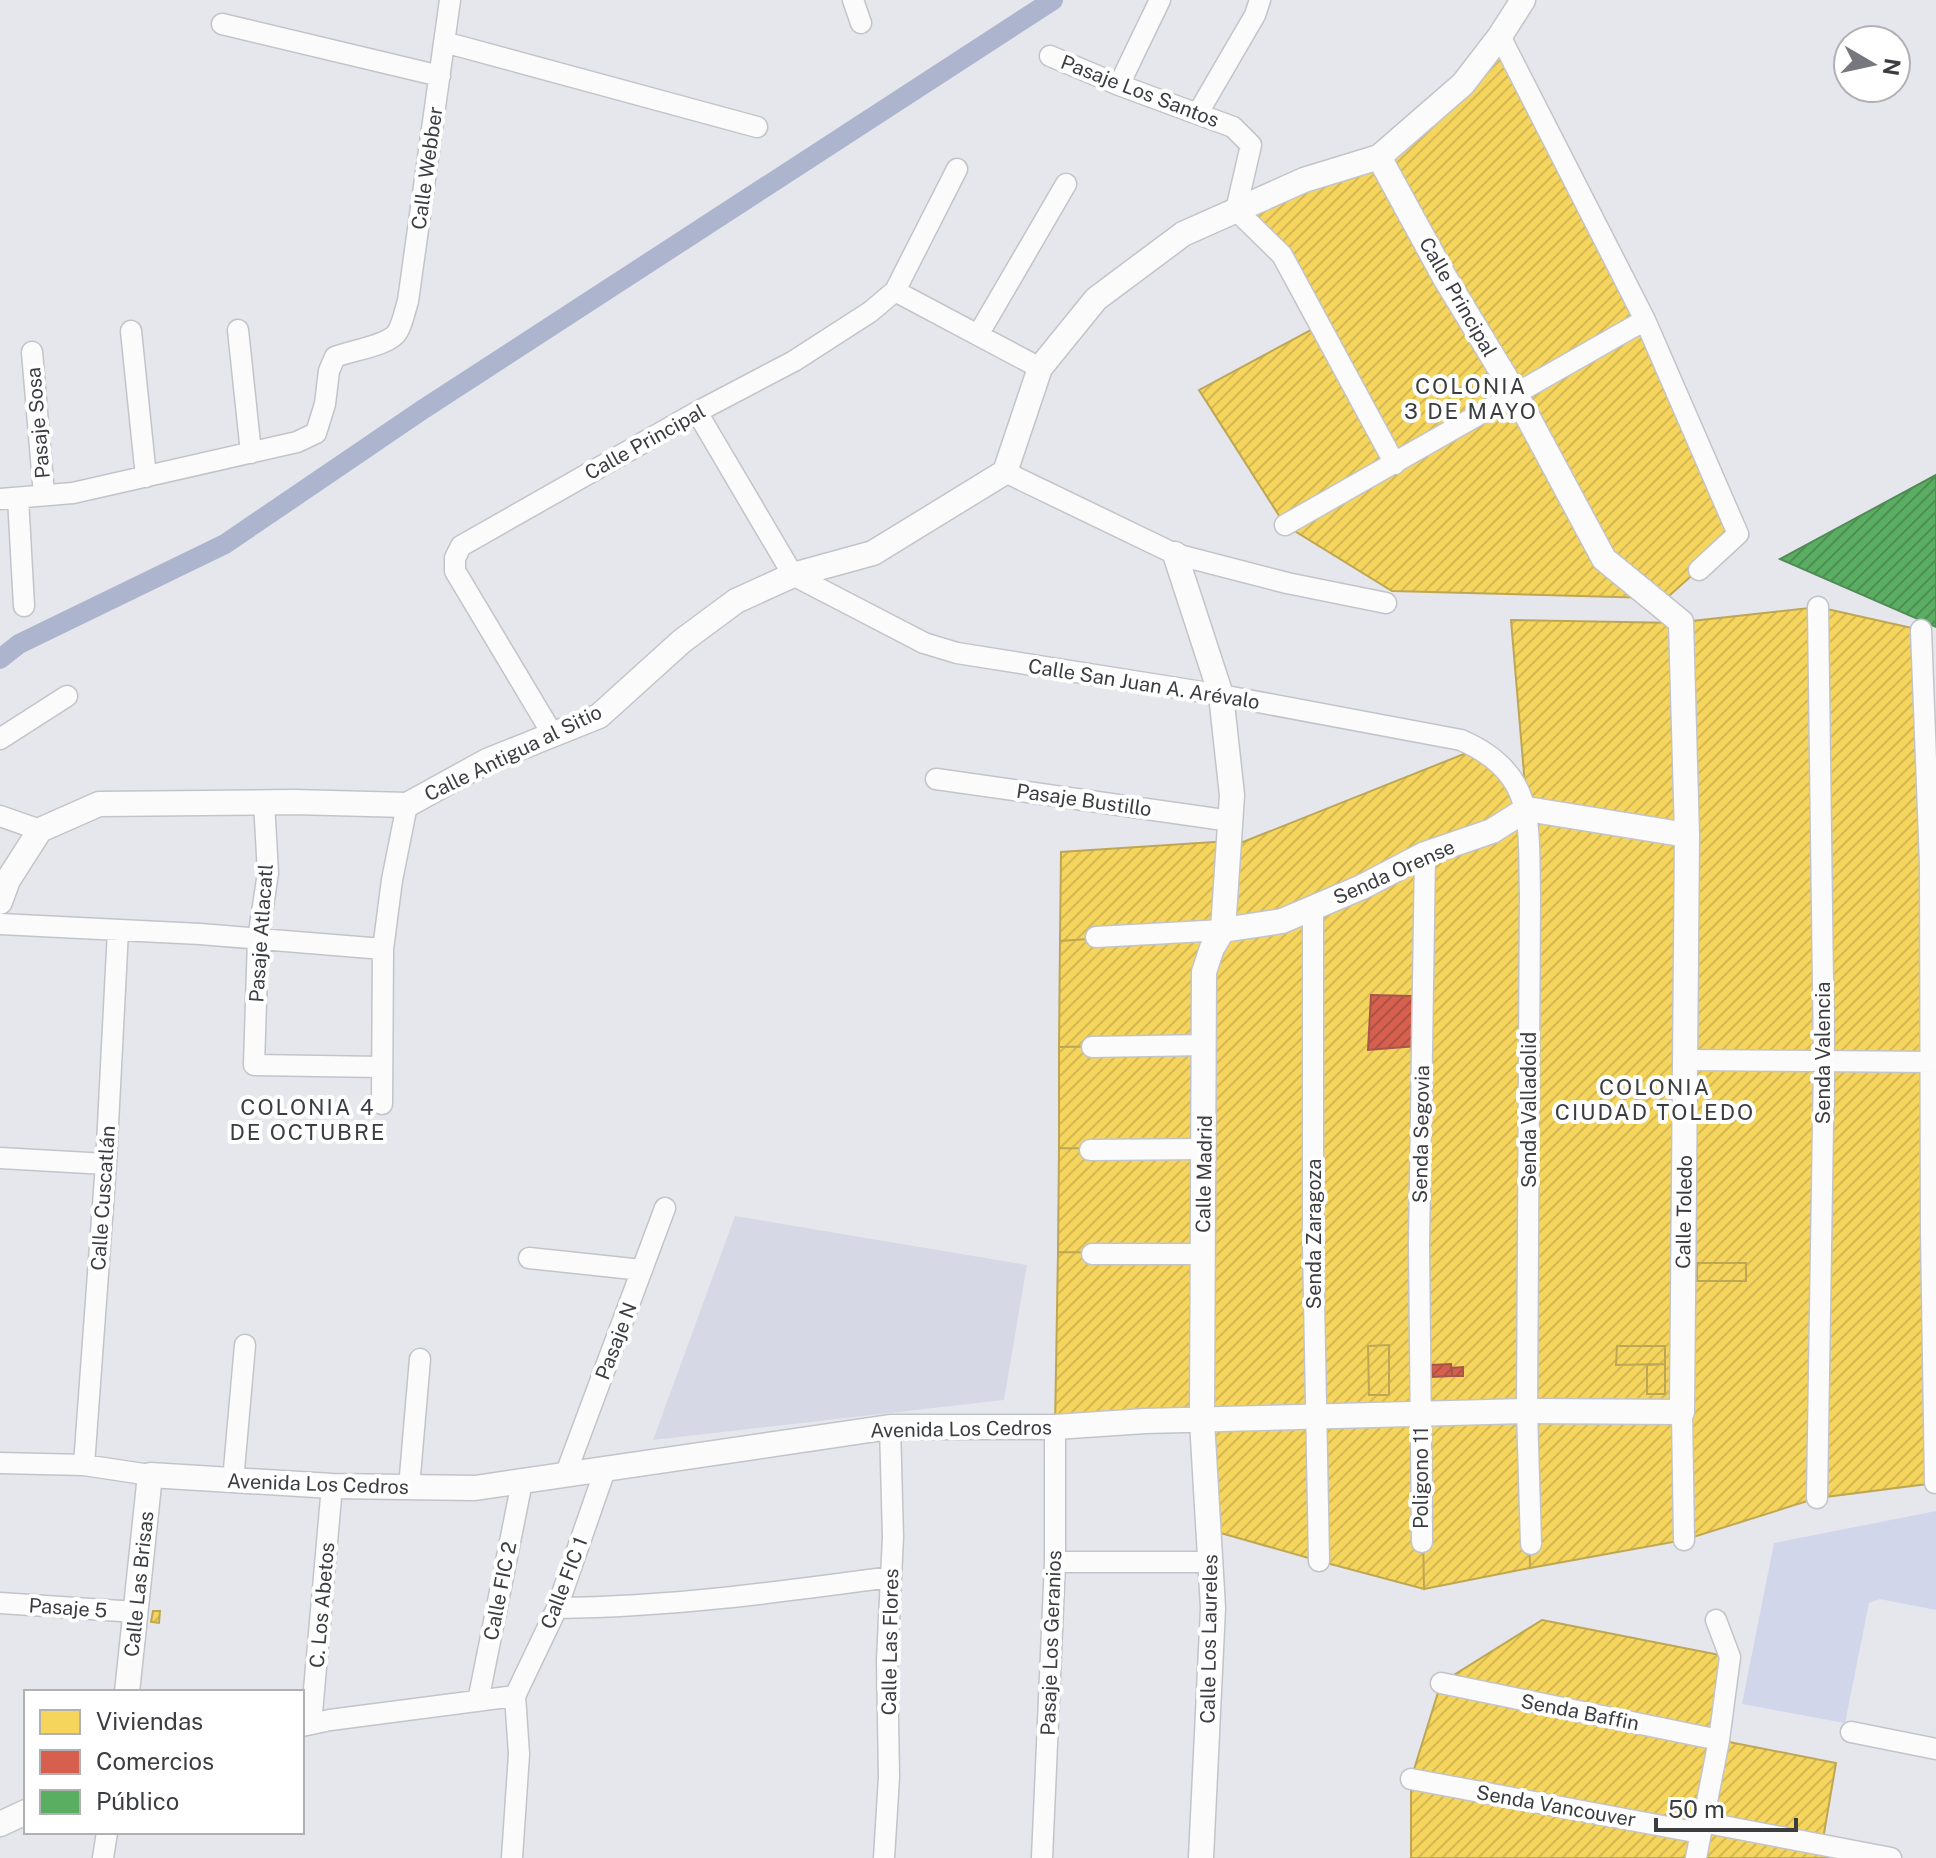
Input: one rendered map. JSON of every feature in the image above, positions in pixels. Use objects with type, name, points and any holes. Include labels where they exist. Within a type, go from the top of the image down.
[{"type":"street","name":"Calle Webber","points":[[251,453],[297,442],[316,433],[325,404],[329,371],[335,357],[386,343],[397,334],[408,301],[450,0]]},
{"type":"street","points":[[853,0],[861,23]]},
{"type":"street","points":[[1119,85],[1160,0]]},
{"type":"street","points":[[1198,113],[1255,15],[1260,0]]},
{"type":"street","points":[[1386,603],[1287,583],[1175,554],[1005,472],[1040,368],[1096,299],[1183,234],[1304,180],[1379,157],[1463,84],[1523,0]]},
{"type":"street","points":[[222,24],[440,76]]},
{"type":"street","points":[[1500,36],[1645,320],[1738,534],[1699,570]]},
{"type":"street","points":[[444,42],[757,127]]},
{"type":"street","name":"Pasaje Los Santos","points":[[1050,56],[1233,127],[1251,145],[1236,210]]},
{"type":"street","name":"Calle Principal","points":[[1379,157],[1445,278],[1516,395],[1604,559],[1681,622]]},
{"type":"street","name":"Calle Principal","points":[[553,735],[455,571],[455,558],[461,546],[697,412],[794,361],[870,312],[895,291],[957,169]]},
{"type":"street","points":[[978,335],[1066,184]]},
{"type":"street","points":[[1236,210],[1282,255],[1395,464]]},
{"type":"street","points":[[895,291],[1040,368]]},
{"type":"street","points":[[1285,525],[1645,320]]},
{"type":"street","points":[[24,606],[9,498],[73,493],[251,453],[238,330]]},
{"type":"street","points":[[131,331],[146,477]]},
{"type":"street","name":"Pasaje Sosa","points":[[32,352],[44,495]]},
{"type":"street","points":[[697,412],[793,575]]},
{"type":"street","name":"Calle Antigua al Sitio","points":[[40,830],[99,804],[264,802],[407,805],[487,761],[599,716],[682,641],[736,601],[793,575],[873,553],[1005,472]]},
{"type":"street","points":[[1175,554],[1221,695],[1232,795],[1223,930]]},
{"type":"street","name":"Calle San Juan A. Arévalo","points":[[793,575],[924,643],[957,653],[1221,695],[1461,740],[1479,748],[1504,766],[1527,809]]},
{"type":"street","name":"Senda Valencia","points":[[1817,1498],[1824,1061],[1818,607]]},
{"type":"street","name":"Calle Toledo","points":[[1681,622],[1687,835],[1682,1412],[1684,1540]]},
{"type":"street","points":[[1921,630],[1930,849],[1935,1483]]},
{"type":"street","points":[[0,739],[67,696]]},
{"type":"street","name":"Pasaje Bustillo","points":[[936,779],[1231,821]]},
{"type":"street","name":"Pasaje Atlacatl","points":[[264,802],[268,873],[258,939],[254,1065],[381,1067]]},
{"type":"street","points":[[382,1104],[383,949],[392,880],[407,805]]},
{"type":"street","points":[[1527,809],[1687,835]]},
{"type":"street","name":"Senda Orense","points":[[1096,937],[1223,930],[1282,921],[1362,887],[1425,854],[1492,831],[1527,809]]},
{"type":"street","name":"Senda Valladolid","points":[[1527,809],[1530,926],[1527,1411],[1531,1544]]},
{"type":"street","points":[[0,816],[40,830],[3,886]]},
{"type":"street","name":"Senda Segovia","points":[[1421,1415],[1419,1244],[1425,854]]},
{"type":"street","name":"Senda Zaragoza","points":[[1313,908],[1315,1417],[1319,1561]]},
{"type":"street","points":[[0,924],[383,949]]},
{"type":"street","name":"Calle Cuscatlán","points":[[84,1465],[106,1164],[118,930]]},
{"type":"street","name":"Calle Madrid","points":[[1202,1421],[1204,972],[1212,948],[1223,930]]},
{"type":"street","points":[[1092,1047],[1205,1045]]},
{"type":"street","points":[[1685,1060],[1933,1062]]},
{"type":"street","points":[[1090,1150],[1205,1149]]},
{"type":"street","points":[[0,1158],[106,1164]]},
{"type":"street","name":"Pasaje N","points":[[566,1473],[665,1208]]},
{"type":"street","points":[[1092,1254],[1203,1254]]},
{"type":"street","points":[[529,1258],[642,1270]]},
{"type":"street","points":[[233,1481],[245,1345]]},
{"type":"street","points":[[409,1487],[420,1359]]},
{"type":"street","name":"Avenida Los Cedros","points":[[150,1475],[332,1486],[475,1488],[890,1427],[1055,1427],[1145,1421],[1527,1411],[1682,1412]]},
{"type":"street","name":"Poligono 11","points":[[1421,1415],[1422,1542]]},
{"type":"street","name":"Calle Los Laureles","points":[[1201,1858],[1213,1608],[1202,1421]]},
{"type":"street","name":"Calle Las Flores","points":[[884,1858],[889,1777],[890,1427]]},
{"type":"street","name":"Pasaje Los Geranios","points":[[1042,1858],[1055,1562],[1055,1427]]},
{"type":"street","points":[[0,1463],[84,1465],[150,1475]]},
{"type":"street","name":"Calle FIC 1","points":[[515,1696],[557,1608],[606,1467]]},
{"type":"street","name":"Calle Las Brisas","points":[[127,1690],[150,1475]]},
{"type":"street","name":"Calle FIC 2","points":[[478,1701],[522,1482]]},
{"type":"street","name":"C. Los Abetos","points":[[307,1725],[332,1486]]},
{"type":"street","points":[[1055,1562],[1212,1562]]},
{"type":"street","points":[[557,1608],[616,1607],[743,1597],[891,1577]]},
{"type":"street","name":"Pasaje 5","points":[[0,1603],[136,1612]]},
{"type":"street","points":[[1696,1858],[1719,1740],[1730,1657],[1716,1620]]},
{"type":"street","name":"Senda Baffin","points":[[1441,1683],[1719,1740]]},
{"type":"street","points":[[307,1725],[515,1696],[519,1754],[512,1858]]},
{"type":"street","points":[[1851,1732],[1936,1749]]},
{"type":"street","name":"Senda Vancouver","points":[[1411,1779],[1891,1858]]},
{"type":"street","points":[[0,1824],[24,1813]]},
{"type":"street","points":[[103,1858],[107,1834]]},
{"type":"shaded area","points":[[735,1216],[1027,1265],[1004,1400],[653,1440]]},
{"type":"shaded area","points":[[1936,1511],[1936,1610],[1880,1599],[1869,1603],[1845,1723],[1742,1704],[1774,1543]]},
{"type":"building: Viviendas","points":[[1500,36],[1645,320],[1516,395],[1379,157]]},
{"type":"building: Viviendas","points":[[1379,157],[1516,395],[1395,464],[1282,255],[1236,210]]},
{"type":"building: Viviendas","points":[[1645,320],[1738,534],[1660,604],[1604,559],[1516,395]]},
{"type":"building: Viviendas","points":[[1320,325],[1395,464],[1285,525],[1199,390]]},
{"type":"building: Viviendas","points":[[1516,395],[1604,559],[1651,598],[1392,591],[1285,525]]},
{"type":"building: Viviendas","points":[[1818,607],[1921,630],[1931,1062],[1824,1061]]},
{"type":"building: Viviendas","points":[[1818,607],[1824,1061],[1685,1060],[1683,622]]},
{"type":"building: Viviendas","points":[[1511,620],[1679,623],[1687,835],[1527,809]]},
{"type":"building: Viviendas","points":[[1479,748],[1527,809],[1282,921],[1223,930],[1229,841],[1243,842]]},
{"type":"building: Viviendas","points":[[1527,809],[1687,835],[1682,1412],[1527,1411]]},
{"type":"building: Viviendas","points":[[1527,809],[1527,1411],[1421,1415],[1425,854]]},
{"type":"building: Viviendas","points":[[1527,809],[1687,835],[1682,1412],[1527,1411]]},
{"type":"building: Viviendas","points":[[1229,841],[1223,930],[1060,941],[1061,852]]},
{"type":"building: Viviendas","points":[[1425,854],[1421,1415],[1315,1417],[1313,908]]},
{"type":"building: Viviendas","points":[[1313,908],[1315,1417],[1202,1421],[1212,948],[1223,930]]},
{"type":"building: Viviendas","points":[[1223,930],[1204,972],[1205,1045],[1059,1047],[1060,941]]},
{"type":"building: Viviendas","points":[[1205,1045],[1205,1149],[1059,1148],[1059,1047]]},
{"type":"building: Viviendas","points":[[1685,1060],[1824,1061],[1817,1498],[1684,1540]]},
{"type":"building: Viviendas","points":[[1824,1061],[1931,1062],[1935,1483],[1817,1498]]},
{"type":"building: Viviendas","points":[[1059,1148],[1205,1149],[1203,1254],[1058,1252]]},
{"type":"building: Viviendas","points":[[1058,1252],[1203,1254],[1202,1421],[1055,1427]]},
{"type":"building: Viviendas","points":[[1697,1263],[1746,1263],[1746,1281],[1697,1281]]},
{"type":"building: Viviendas","points":[[1389,1345],[1389,1395],[1369,1395],[1368,1346]]},
{"type":"building: Viviendas","points":[[1617,1346],[1665,1346],[1665,1364],[1616,1365]]},
{"type":"building: Viviendas","points":[[1665,1364],[1665,1394],[1647,1394],[1647,1365]]},
{"type":"building: Viviendas","points":[[1527,1411],[1682,1412],[1684,1540],[1530,1568]]},
{"type":"building: Viviendas","points":[[1527,1411],[1530,1568],[1424,1589],[1421,1415]]},
{"type":"building: Viviendas","points":[[1421,1415],[1424,1589],[1319,1561],[1315,1417]]},
{"type":"building: Viviendas","points":[[1315,1417],[1319,1561],[1210,1530],[1202,1421]]},
{"type":"building: Viviendas","points":[[153,1611],[160,1611],[159,1623],[151,1622]]},
{"type":"building: Viviendas","points":[[1542,1620],[1730,1657],[1719,1740],[1441,1683]]},
{"type":"building: Viviendas","points":[[1441,1683],[1719,1740],[1700,1833],[1411,1779]]},
{"type":"building: Viviendas","points":[[1719,1740],[1836,1763],[1822,1845],[1702,1822]]},
{"type":"building: Viviendas","points":[[1411,1779],[1700,1833],[1696,1858],[1411,1858]]},
{"type":"building: Viviendas","points":[[1702,1822],[1857,1858],[1696,1858]]},
{"type":"building: Comercios","points":[[1371,995],[1412,996],[1417,1046],[1368,1050]]},
{"type":"building: Comercios","points":[[1451,1364],[1452,1376],[1432,1377],[1431,1365]]},
{"type":"building: Comercios","points":[[1463,1367],[1463,1376],[1452,1376],[1452,1368]]},
{"type":"building: Público","points":[[1936,475],[1936,627],[1780,559]]},
{"type":"waterway","points":[[0,659],[19,644],[225,544],[422,410],[1053,0]]},
{"type":"district","name":"COLONIA 3 DE MAYO","points":[[1471,398]]},
{"type":"district","name":"COLONIA CIUDAD TOLEDO","points":[[1655,1100]]},
{"type":"district","name":"COLONIA 4 DE OCTUBRE","points":[[308,1120]]}]
